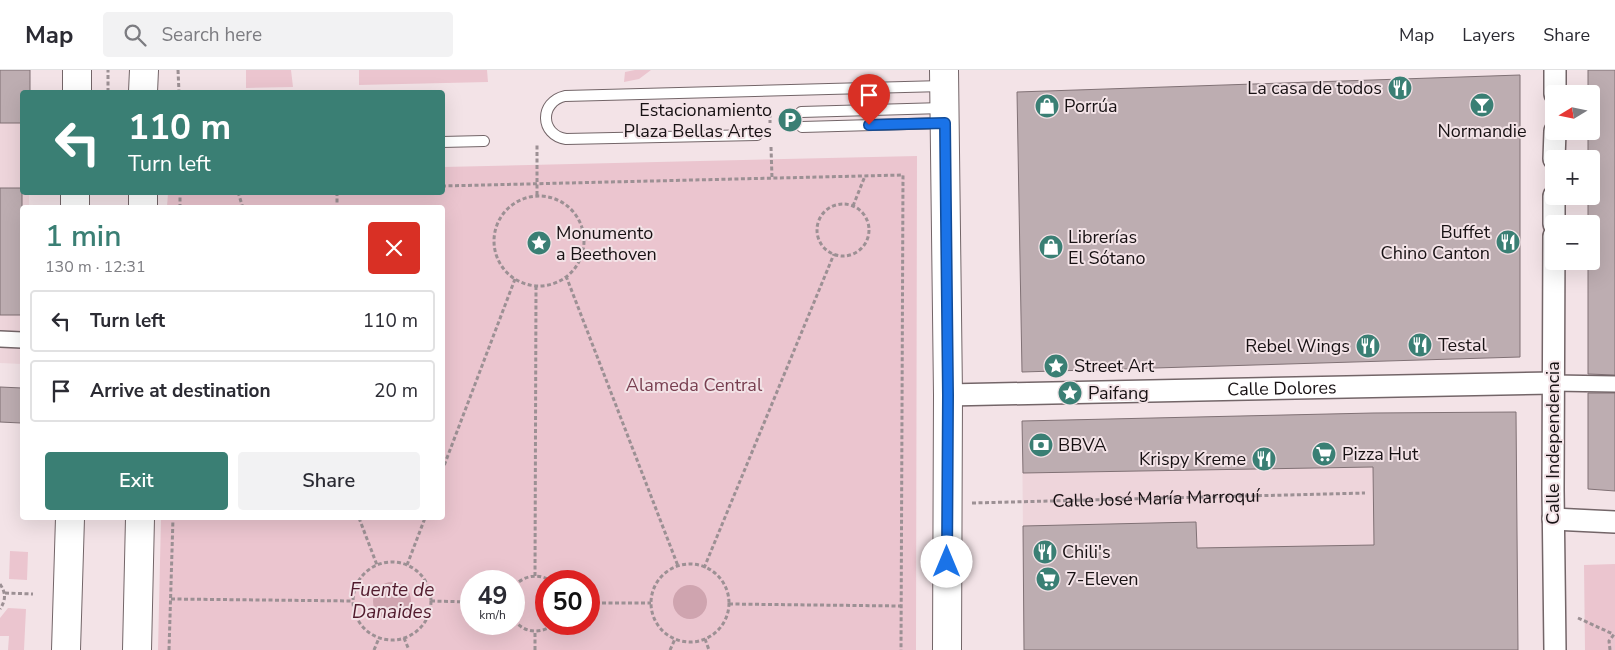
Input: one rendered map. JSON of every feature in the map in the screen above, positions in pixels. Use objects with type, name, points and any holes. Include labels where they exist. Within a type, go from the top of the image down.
[{"type":"main road","points":[[77,70],[77,90]]},
{"type":"main road","points":[[143,90],[144,70]]},
{"type":"main road","points":[[944,97],[948,395],[946,650]]},
{"type":"main road","points":[[66,650],[70,520]]},
{"type":"main road","points":[[137,650],[140,520]]},
{"type":"street","points":[[1555,70],[1555,85]]},
{"type":"street","name":"Calle Independencia","points":[[1554,270],[1553,519],[1555,650]]},
{"type":"street","points":[[0,339],[20,340]]},
{"type":"street","name":"Calle Dolores","points":[[948,395],[1553,382],[1615,384]]},
{"type":"street","points":[[1553,519],[1615,522]]},
{"type":"lane","points":[[757,135],[566,139],[560,138],[550,131],[546,115],[548,107],[554,100],[565,96],[944,97]]},
{"type":"lane","points":[[801,112],[944,97]]},
{"type":"lane","points":[[802,127],[944,97]]},
{"type":"lane","points":[[445,142],[484,142]]},
{"type":"path","points":[[108,70],[108,90]]},
{"type":"path","points":[[178,70],[178,90]]},
{"type":"path","points":[[536,195],[537,138]]},
{"type":"path","points":[[445,186],[903,175],[901,650]]},
{"type":"path","points":[[853,206],[866,176]]},
{"type":"path","points":[[536,195],[551,197],[563,203],[574,212],[581,225],[584,239],[582,253],[576,266],[566,276],[557,282],[536,286],[515,279],[506,271],[498,260],[494,248],[494,236],[497,223],[504,212],[513,204],[524,198],[536,195]]},
{"type":"path","points":[[846,204],[853,206],[864,214],[867,220],[867,240],[853,254],[840,256],[822,245],[816,231],[817,224],[825,211],[831,206],[846,204]]},
{"type":"path","points":[[704,568],[834,254]]},
{"type":"path","points":[[566,276],[678,566]]},
{"type":"path","points":[[445,463],[515,279]]},
{"type":"path","points":[[535,570],[536,286]]},
{"type":"path","name":"Calle José María Marroquí","points":[[947,503],[1365,493]]},
{"type":"path","points":[[169,650],[173,520]]},
{"type":"path","points":[[360,520],[377,565]]},
{"type":"path","points":[[407,565],[424,520]]},
{"type":"path","points":[[396,562],[407,565],[424,580],[431,601],[430,611],[422,626],[416,632],[404,638],[387,640],[379,638],[364,628],[358,620],[354,611],[353,601],[355,590],[359,580],[367,571],[377,565],[396,562]]},
{"type":"path","points":[[692,565],[704,568],[717,576],[723,584],[729,604],[728,612],[720,628],[705,639],[687,642],[675,639],[666,634],[655,620],[651,603],[653,591],[658,581],[667,572],[678,566],[692,565]]},
{"type":"path","points":[[525,578],[535,576]]},
{"type":"path","points":[[0,584],[4,594],[4,603],[0,610]]},
{"type":"path","points":[[4,594],[33,594]]},
{"type":"path","points":[[171,599],[353,601]]},
{"type":"path","points":[[431,601],[460,602]]},
{"type":"path","points":[[600,603],[651,603]]},
{"type":"path","points":[[729,604],[901,606]]},
{"type":"path","points":[[1554,607],[1614,634],[1609,641],[1610,650]]},
{"type":"path","points":[[525,628],[535,632],[534,650]]},
{"type":"path","points":[[374,650],[379,638]]},
{"type":"path","points":[[404,638],[409,650]]},
{"type":"path","points":[[670,650],[675,639]]},
{"type":"path","points":[[705,639],[709,650]]},
{"type":"shaded area","points":[[0,70],[30,70],[30,90],[20,90],[20,195],[29,195],[29,205],[20,205],[20,364],[0,363]]},
{"type":"shaded area","points":[[1373,413],[1518,650],[1024,650],[1022,421]]},
{"type":"green space","points":[[246,70],[291,70],[293,87],[246,88]]},
{"type":"green space","points":[[359,70],[487,70],[488,82],[359,85]]},
{"type":"green space","points":[[651,70],[639,79],[624,82],[625,72]]},
{"type":"green space","name":"Alameda Central","points":[[917,156],[916,650],[158,650],[161,520],[445,520],[445,205],[167,205],[168,195],[445,195],[445,167]]},
{"type":"green space","points":[[10,551],[28,552],[27,580],[9,579]]},
{"type":"green space","points":[[1615,564],[1615,650],[1585,650],[1584,565]]},
{"type":"green space","points":[[8,608],[26,609],[24,650],[8,650],[9,636],[0,636],[0,618]]},
{"type":"water","name":"Fuente de Danaides","points":[[392,582],[406,587],[411,601],[406,615],[392,620],[378,615],[373,601],[378,587]]},
{"type":"water","points":[[690,585],[697,586],[702,590],[706,595],[706,609],[702,614],[697,618],[690,619],[683,618],[678,614],[674,609],[673,602],[674,595],[678,590],[683,586]]},
{"type":"building","points":[[0,70],[30,70],[30,90],[20,90],[20,123],[0,123]]},
{"type":"building","points":[[1588,70],[1615,70],[1615,375],[1588,374],[1588,270],[1600,270],[1600,215],[1588,215],[1588,205],[1600,205],[1600,150],[1588,150],[1588,140],[1600,140],[1600,85],[1588,85]]},
{"type":"building","points":[[1520,75],[1520,357],[1022,372],[1017,92]]},
{"type":"building","points":[[0,188],[20,188],[22,205],[20,205],[20,315],[0,315]]},
{"type":"building","points":[[0,387],[20,388],[20,423],[0,422]]},
{"type":"building","points":[[1588,393],[1615,393],[1615,491],[1588,489]]},
{"type":"building","points":[[1516,412],[1518,650],[1024,650],[1023,526],[1196,522],[1197,548],[1374,545],[1373,467],[1023,473],[1022,421],[1373,413]]},
{"type":"place","name":"La casa de todos","points":[[1400,88]]},
{"type":"place","name":"Normandie","points":[[1482,105]]},
{"type":"place","name":"Porrúa","points":[[1047,106]]},
{"type":"place","name":"Estacionamiento Plaza Bellas Artes","points":[[790,120]]},
{"type":"place","name":"Buffet Chino Canton","points":[[1508,242]]},
{"type":"place","name":"Monumento a Beethoven","points":[[539,243]]},
{"type":"place","name":"Librerías El Sótano","points":[[1051,247]]},
{"type":"place","name":"Testal","points":[[1420,345]]},
{"type":"place","name":"Rebel Wings","points":[[1368,346]]},
{"type":"place","name":"Street Art","points":[[1056,366]]},
{"type":"place","name":"Paifang","points":[[1070,393]]},
{"type":"place","name":"BBVA","points":[[1041,445]]},
{"type":"place","name":"Pizza Hut","points":[[1324,454]]},
{"type":"place","name":"Krispy Kreme","points":[[1264,459]]},
{"type":"place","name":"Chili's","points":[[1045,552]]},
{"type":"place","name":"7-Eleven","points":[[1048,579]]},
{"type":"route","points":[[869,125],[945,123],[948,395],[947,562]]}]
